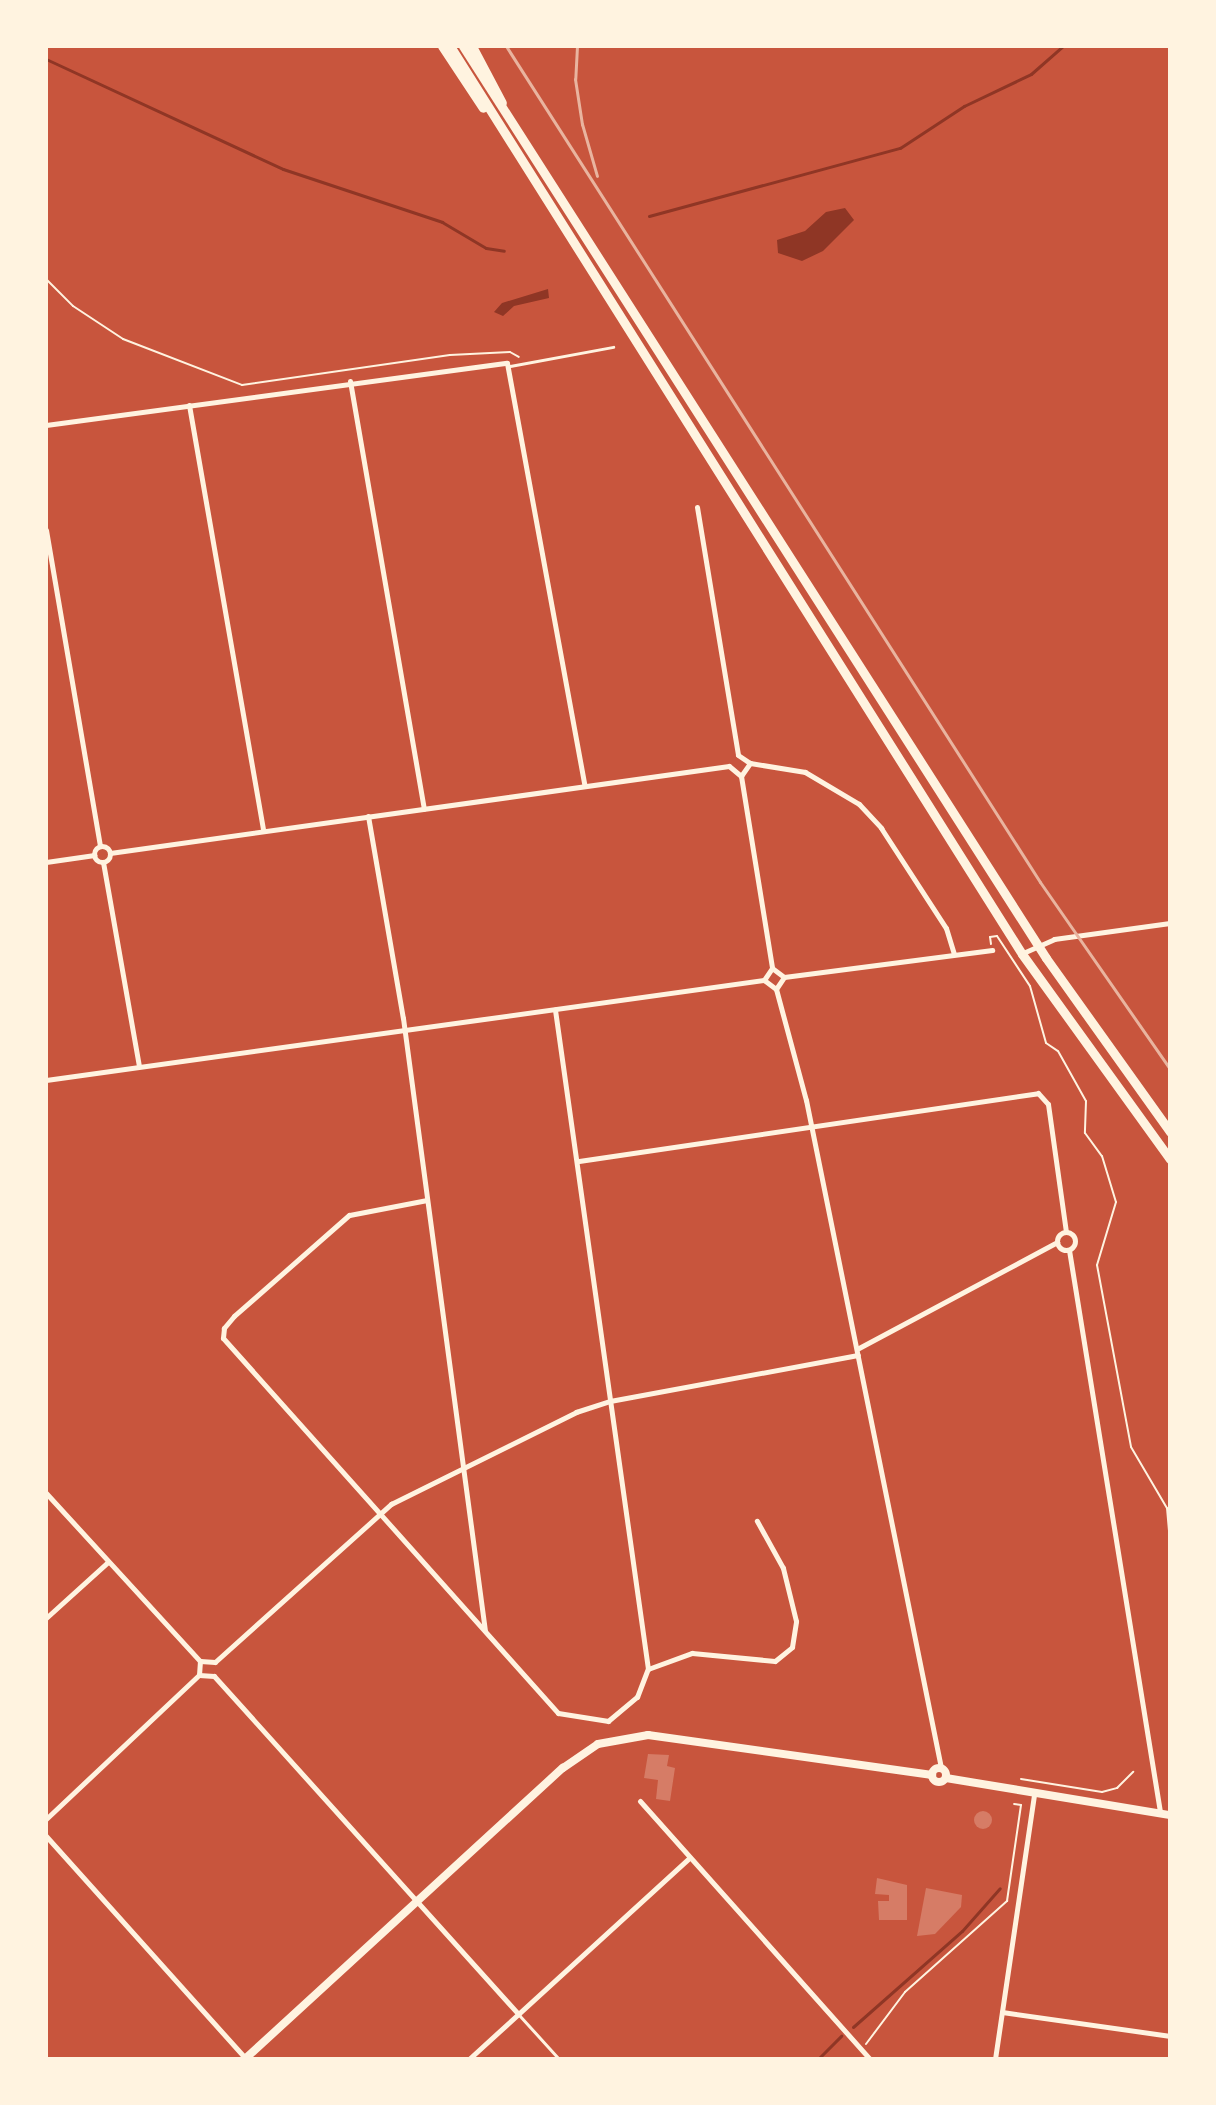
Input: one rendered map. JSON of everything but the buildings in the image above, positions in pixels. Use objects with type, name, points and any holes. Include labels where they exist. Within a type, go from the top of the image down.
[{"type":"highway","points":[[442,46],[476,102],[492,116]]},
{"type":"highway","points":[[450,46],[560,226],[1022,954],[1170,1159]]},
{"type":"highway","points":[[463,46],[1037,944],[1170,1132]]},
{"type":"highway","points":[[472,46],[506,114]]},
{"type":"main road","points":[[246,2059],[572,1761],[598,1744],[623,1737],[675,1738],[932,1775],[941,1768],[946,1778]]},
{"type":"main road","points":[[932,1775],[937,1782],[946,1778],[1165,1814]]},
{"type":"street","points":[[46,425],[496,361],[510,366],[585,786]]},
{"type":"street","points":[[350,381],[424,809]]},
{"type":"street","points":[[189,405],[263,831]]},
{"type":"street","points":[[697,507],[738,755],[750,763],[805,772],[859,804],[881,828],[946,928],[954,954]]},
{"type":"street","points":[[46,530],[100,845],[94,855]]},
{"type":"street","points":[[103,862],[110,853],[729,766],[738,755]]},
{"type":"street","points":[[741,776],[750,763]]},
{"type":"street","points":[[729,766],[741,776],[772,968],[764,980]]},
{"type":"street","points":[[368,816],[404,1031],[485,1631]]},
{"type":"street","points":[[100,845],[110,853]]},
{"type":"street","points":[[46,862],[94,855],[103,862],[139,1066]]},
{"type":"street","points":[[1022,954],[1037,944],[1067,937],[1170,923]]},
{"type":"street","points":[[772,968],[784,977],[992,950]]},
{"type":"street","points":[[776,989],[784,977]]},
{"type":"street","points":[[46,1080],[764,980],[776,989],[811,1125],[941,1768]]},
{"type":"street","points":[[427,1200],[349,1215],[234,1316],[224,1328],[226,1343],[558,1713],[608,1721],[637,1697],[648,1669],[579,1161],[555,1010]]},
{"type":"street","points":[[579,1161],[1038,1093],[1046,1098],[1066,1232],[1076,1241],[1069,1250]]},
{"type":"street","points":[[214,1676],[215,1662],[379,1513],[464,1466],[610,1401],[858,1352],[1057,1242],[1066,1232]]},
{"type":"street","points":[[1057,1242],[1069,1250],[1165,1814]]},
{"type":"street","points":[[46,1493],[200,1661],[215,1662]]},
{"type":"street","points":[[648,1669],[692,1653],[767,1662],[792,1647],[796,1621],[783,1568],[757,1521]]},
{"type":"street","points":[[46,1618],[108,1562]]},
{"type":"street","points":[[46,1819],[199,1675],[200,1661]]},
{"type":"street","points":[[199,1675],[214,1676],[518,2014]]},
{"type":"street","points":[[995,2059],[1034,1794]]},
{"type":"street","points":[[640,1801],[870,2059]]},
{"type":"street","points":[[46,1836],[246,2059]]},
{"type":"street","points":[[469,2059],[689,1858]]},
{"type":"street","points":[[1002,2012],[1170,2036]]},
{"type":"lane","points":[[510,366],[523,361],[613,347]]},
{"type":"lane","points":[[518,2014],[559,2059]]},
{"type":"path","points":[[46,279],[73,306],[123,339],[242,385],[450,355],[510,352],[523,361]]},
{"type":"path","points":[[991,942],[990,937],[997,936],[1030,986],[1046,1043],[1058,1051],[1081,1088],[1087,1108],[1085,1133],[1102,1156],[1116,1202],[1097,1265],[1131,1447],[1167,1508],[1170,1542]]},
{"type":"path","points":[[1021,1779],[1102,1792],[1122,1784],[1133,1772]]},
{"type":"path","points":[[870,2042],[905,1992],[1007,1901],[1021,1805],[1014,1804]]},
{"type":"shaded area","points":[[845,208],[854,220],[823,251],[802,261],[778,253],[777,240],[805,231],[826,212]]},
{"type":"shaded area","points":[[548,289],[549,298],[514,306],[503,316],[494,312],[502,303]]},
{"type":"waterway","points":[[649,216],[900,148],[964,106],[1031,74],[1063,46]]},
{"type":"waterway","points":[[46,59],[283,169],[442,222],[486,248],[504,251]]},
{"type":"waterway","points":[[853,2027],[962,1931],[1000,1888]]},
{"type":"waterway","points":[[818,2059],[841,2036]]},
{"type":"railway","points":[[506,46],[1040,882],[1170,1069]]},
{"type":"railway","points":[[577,46],[575,79],[582,124],[597,176]]}]
